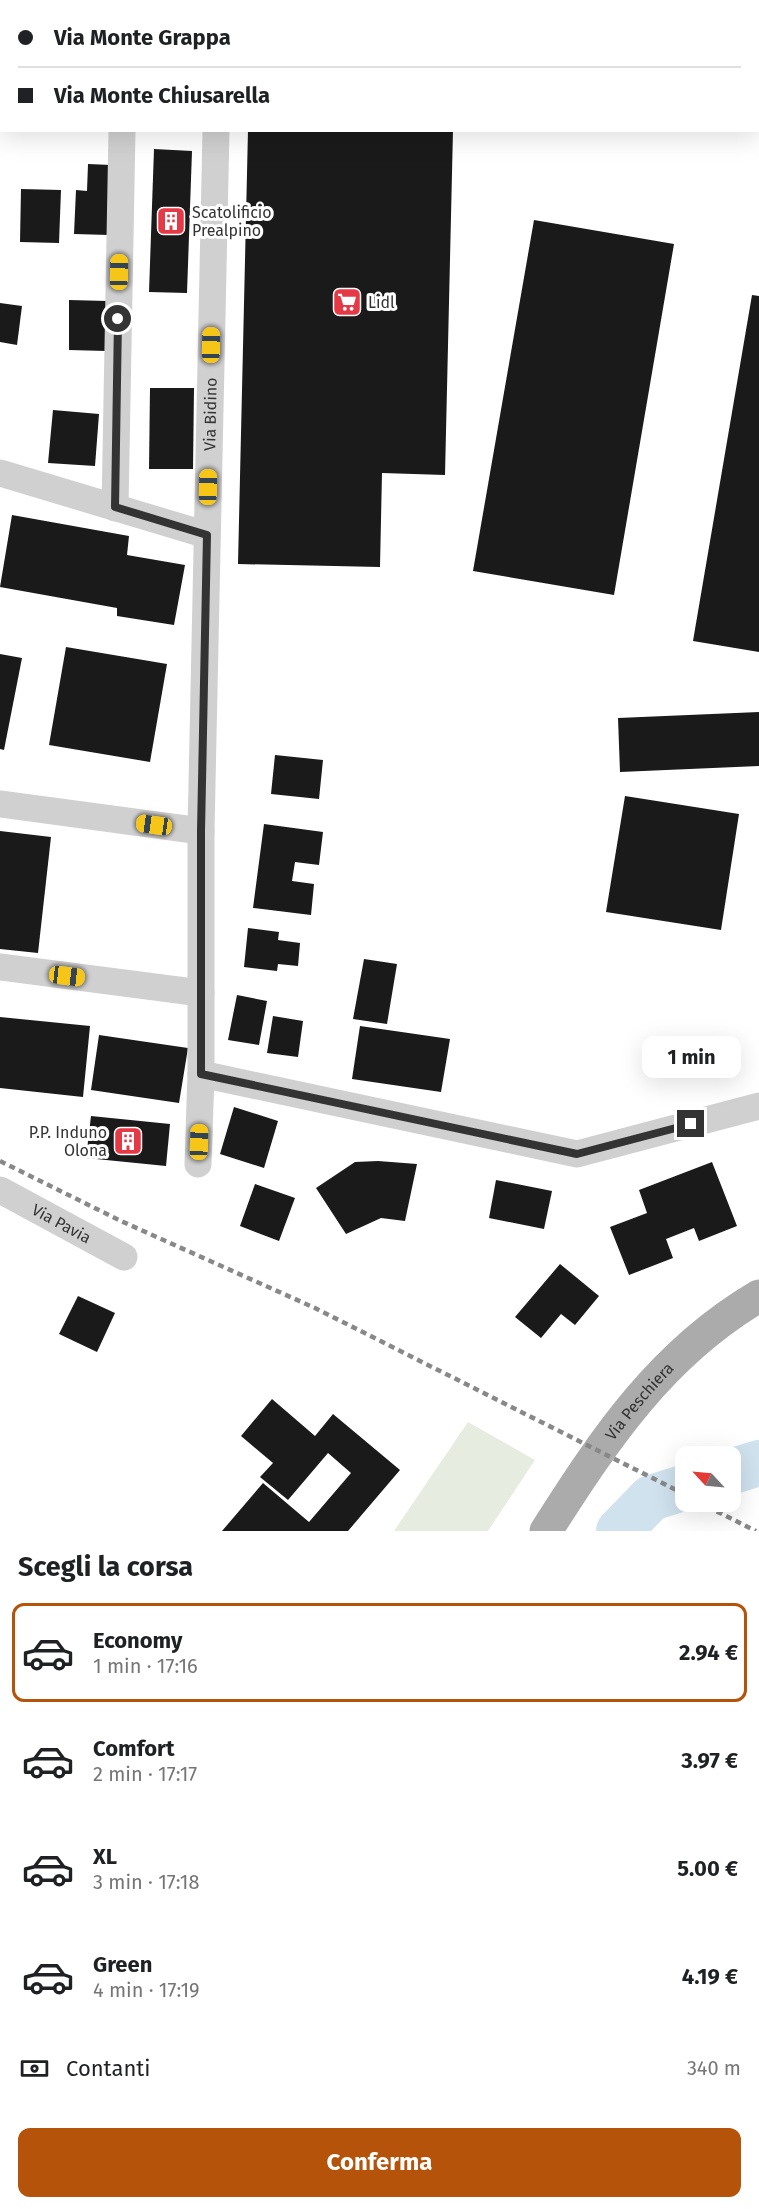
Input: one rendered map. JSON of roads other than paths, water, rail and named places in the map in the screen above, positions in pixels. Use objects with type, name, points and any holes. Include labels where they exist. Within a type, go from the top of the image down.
[{"type":"main road","name":"Via Peschiera","points":[[546,1531],[602,1448],[662,1371],[715,1325],[759,1296]]},
{"type":"street","points":[[115,507],[122,132]]},
{"type":"street","name":"Via Bidino","points":[[198,1164],[201,1074],[201,831],[216,132]]},
{"type":"street","points":[[0,473],[207,535]]},
{"type":"street","points":[[0,804],[201,831]]},
{"type":"street","points":[[0,967],[201,993]]},
{"type":"street","points":[[201,1074],[577,1154],[759,1106]]},
{"type":"street","name":"Via Pavia","points":[[0,1190],[124,1257]]},
{"type":"waterway","points":[[741,1469],[759,1463]]},
{"type":"waterway","points":[[619,1531],[651,1498],[675,1490]]},
{"type":"railway","points":[[0,1161],[121,1221],[315,1308],[675,1489]]},
{"type":"railway","points":[[718,1512],[756,1531]]},
{"type":"place","name":"Scatolificio Prealpino","points":[[171,221]]},
{"type":"place","name":"Lidl","points":[[347,302]]},
{"type":"place","name":"P.P. Induno Olona","points":[[128,1141]]}]
